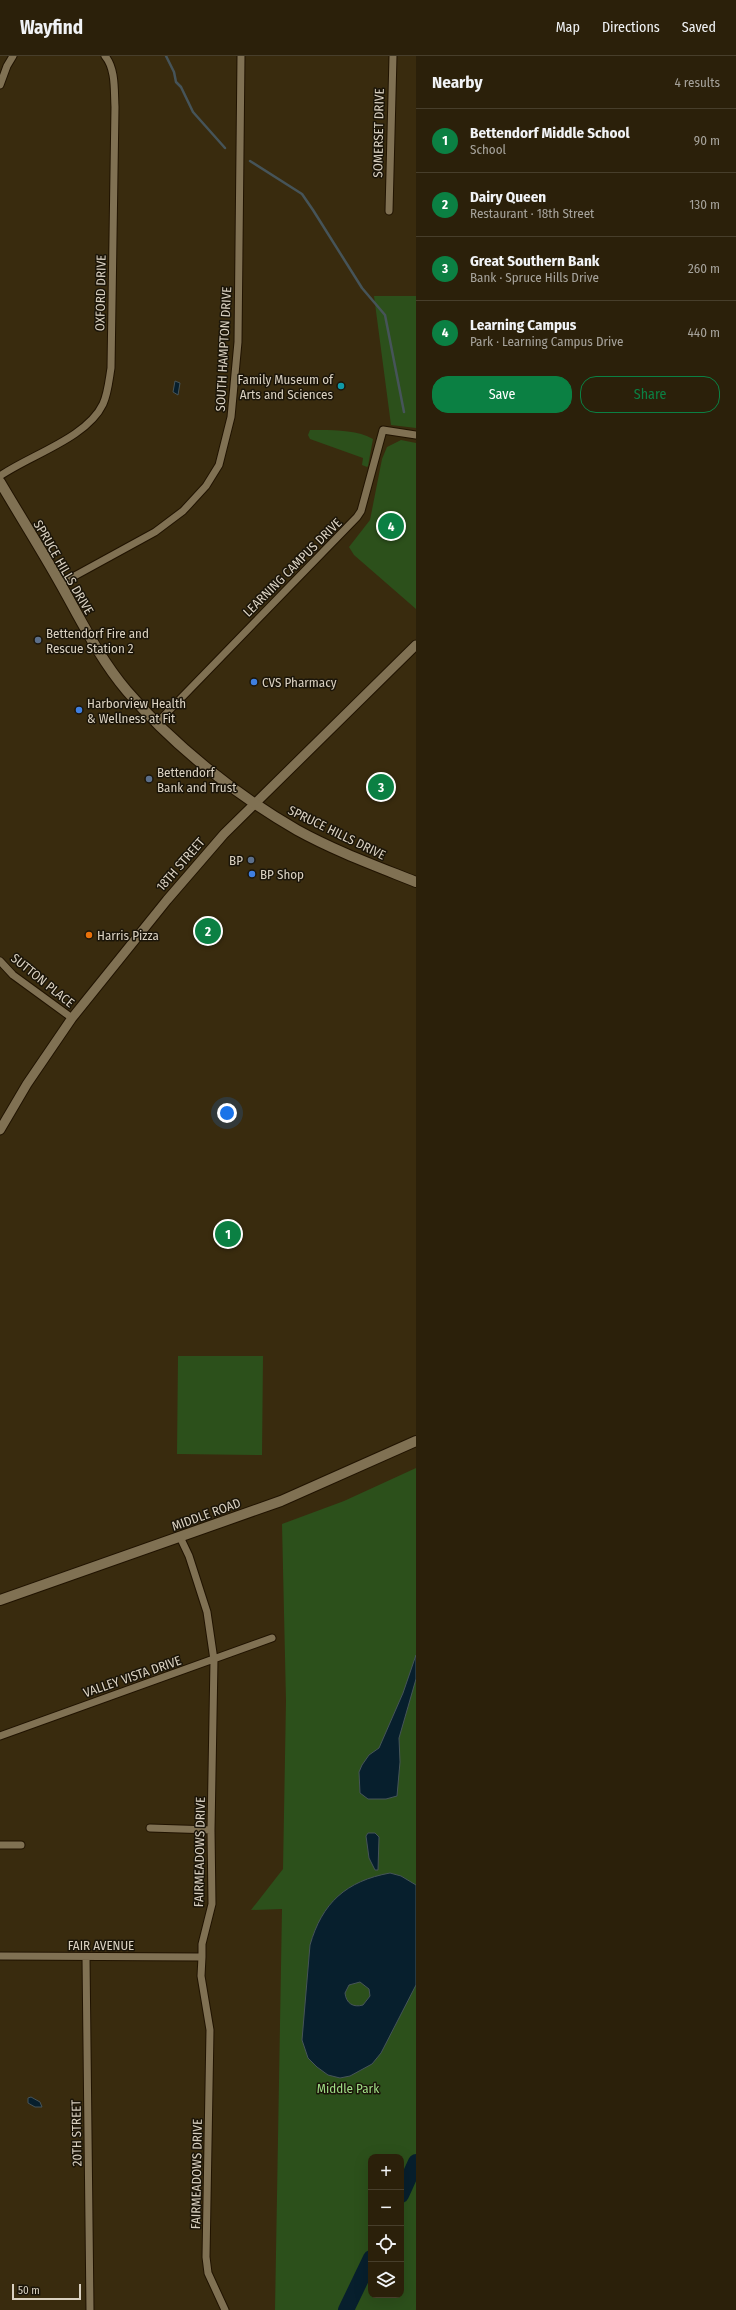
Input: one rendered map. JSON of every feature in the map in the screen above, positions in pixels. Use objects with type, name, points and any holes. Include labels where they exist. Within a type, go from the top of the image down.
[{"type":"main road","name":"SPRUCE HILLS DRIVE","points":[[0,482],[60,584],[87,635],[126,690],[157,723],[193,756],[255,803],[320,841],[416,882]]},
{"type":"main road","name":"MIDDLE ROAD","points":[[0,1600],[180,1538],[281,1501],[416,1441]]},
{"type":"street","points":[[0,85],[7,66],[13,56]]},
{"type":"street","name":"OXFORD DRIVE","points":[[0,476],[76,433],[93,418],[102,405],[108,391],[111,368],[115,107],[114,78],[109,61],[105,56]]},
{"type":"street","name":"SOUTH HAMPTON DRIVE","points":[[60,584],[160,528],[183,511],[206,486],[219,465],[232,417],[238,342],[241,56]]},
{"type":"street","name":"SOMERSET DRIVE","points":[[390,210],[393,56]]},
{"type":"street","name":"LEARNING CAMPUS DRIVE","points":[[157,723],[357,517],[361,511],[383,430],[416,435]]},
{"type":"street","name":"18TH STREET","points":[[0,1130],[27,1084],[72,1018],[167,900],[224,834],[416,645]]},
{"type":"street","name":"SUTTON PLACE","points":[[0,961],[13,975],[72,1018]]},
{"type":"street","name":"FAIRMEADOWS DRIVE","points":[[180,1538],[189,1556],[208,1612],[214,1660],[211,1830],[212,1904],[202,1944],[201,1976],[210,2030],[206,2257],[208,2273],[225,2310]]},
{"type":"street","name":"VALLEY VISTA DRIVE","points":[[0,1736],[272,1638]]},
{"type":"street","points":[[150,1828],[211,1830]]},
{"type":"street","points":[[0,1845],[22,1845]]},
{"type":"street","name":"FAIR AVENUE","points":[[0,1956],[202,1957]]},
{"type":"street","name":"20TH STREET","points":[[86,1957],[90,2310]]},
{"type":"green space","points":[[374,296],[416,296],[416,428],[391,425]]},
{"type":"green space","points":[[310,430],[334,430],[359,433],[373,439],[368,466],[362,465],[363,458],[310,439],[308,435]]},
{"type":"green space","points":[[401,440],[416,443],[416,609],[354,555],[349,547],[370,520],[382,459],[387,447]]},
{"type":"green space","points":[[178,1356],[263,1356],[262,1455],[177,1454]]},
{"type":"green space","name":"Middle Park","points":[[416,1468],[416,2310],[275,2310],[282,1909],[251,1910],[283,1869],[286,1701],[282,1524],[344,1501]]},
{"type":"water","points":[[175,381],[180,383],[178,395],[173,392]]},
{"type":"water","points":[[416,1655],[416,1679],[399,1738],[400,1762],[397,1796],[386,1799],[368,1799],[360,1793],[359,1772],[369,1755],[379,1748],[403,1693]]},
{"type":"water","points":[[368,1833],[375,1833],[379,1837],[378,1870],[375,1870],[369,1858],[366,1836]]},
{"type":"water","points":[[390,1873],[401,1876],[416,1885],[416,1985],[381,2053],[372,2064],[350,2076],[340,2078],[328,2075],[308,2058],[302,2040],[310,1945],[321,1917],[338,1896],[349,1888],[374,1877]],"holes":[[[360,1982],[369,1989],[370,1996],[363,2005],[356,2006],[348,2002],[345,1993],[349,1985]]]},
{"type":"water","points":[[31,2097],[40,2102],[42,2107],[35,2107],[28,2103],[28,2098]]},
{"type":"waterway","points":[[166,56],[174,72],[176,82],[181,87],[193,112],[225,148]]},
{"type":"waterway","points":[[250,161],[302,194],[362,288],[385,315],[404,412]]},
{"type":"waterway","points":[[403,2190],[416,2162]]},
{"type":"waterway","points":[[346,2310],[369,2262]]},
{"type":"place","name":"Family Museum of Arts and Sciences","points":[[341,386]]},
{"type":"place","name":"Learning Campus","points":[[391,526]]},
{"type":"place","name":"Bettendorf Fire and Rescue Station 2","points":[[38,640]]},
{"type":"place","name":"CVS Pharmacy","points":[[254,682]]},
{"type":"place","name":"Harborview Health & Wellness at Fit","points":[[79,710]]},
{"type":"place","name":"Bettendorf Bank and Trust","points":[[149,779]]},
{"type":"place","name":"Great Southern Bank","points":[[381,787]]},
{"type":"place","name":"BP","points":[[251,860]]},
{"type":"place","name":"BP Shop","points":[[252,874]]},
{"type":"place","name":"Dairy Queen","points":[[208,931]]},
{"type":"place","name":"Harris Pizza","points":[[89,935]]},
{"type":"place","name":"Bettendorf Middle School","points":[[228,1234]]}]
